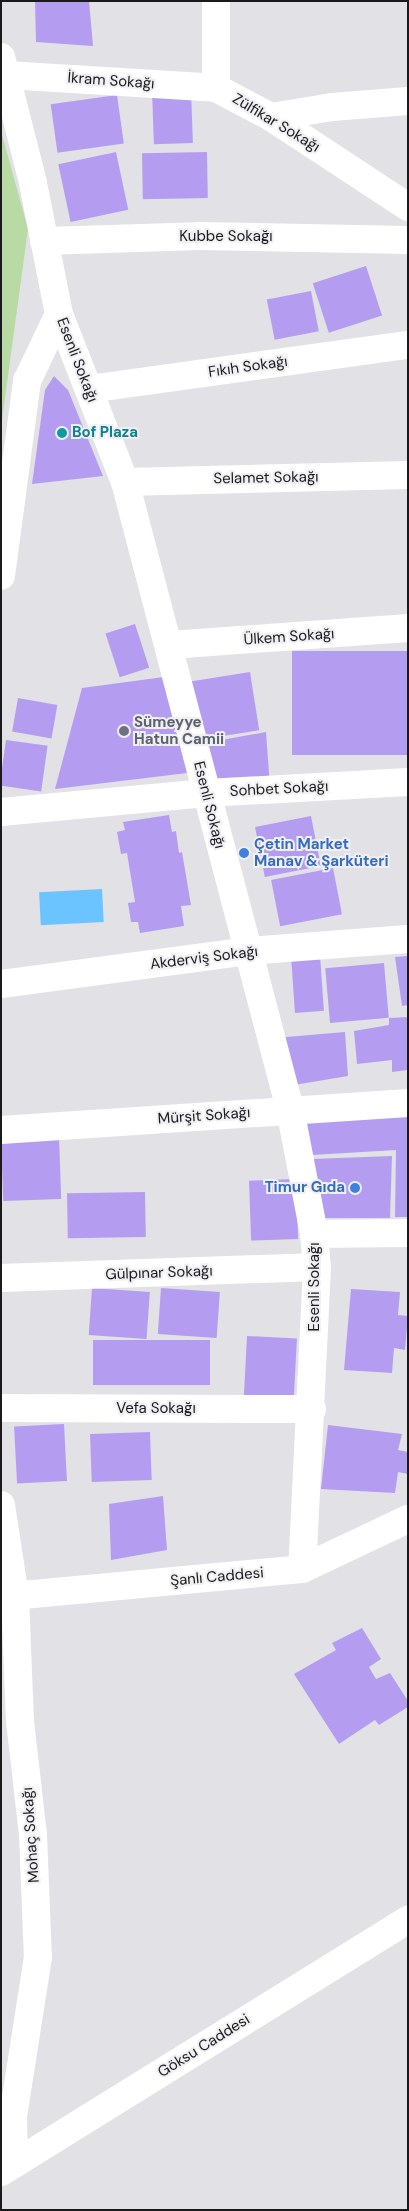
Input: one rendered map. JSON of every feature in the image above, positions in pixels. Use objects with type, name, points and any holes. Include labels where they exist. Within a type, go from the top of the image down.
[{"type":"street","name":"Zülfikar Sokağı","points":[[216,1],[216,88],[271,117],[408,207]]},
{"type":"street","name":"İkram Sokağı","points":[[4,66],[216,88]]},
{"type":"street","name":"Esenli Sokağı","points":[[4,66],[59,314],[125,482],[170,645],[206,792],[290,1109],[314,1234],[318,1267],[312,1410],[302,1569]]},
{"type":"street","points":[[271,117],[332,107],[408,101]]},
{"type":"street","name":"Kubbe Sokağı","points":[[44,241],[199,236],[408,240]]},
{"type":"street","points":[[1,576],[27,382],[59,314]]},
{"type":"street","name":"Fıkıh Sokağı","points":[[89,389],[408,345]]},
{"type":"street","name":"Selamet Sokağı","points":[[125,482],[408,475]]},
{"type":"street","name":"Ülkem Sokağı","points":[[170,645],[408,628]]},
{"type":"street","name":"Sohbet Sokağı","points":[[1,812],[206,792],[408,782]]},
{"type":"street","name":"Akderviş Sokağı","points":[[1,984],[248,951],[408,940]]},
{"type":"street","name":"Mürşit Sokağı","points":[[1,1130],[290,1109],[408,1103]]},
{"type":"street","points":[[314,1234],[408,1233]]},
{"type":"street","name":"Gülpınar Sokağı","points":[[1,1278],[318,1267]]},
{"type":"street","name":"Vefa Sokağı","points":[[1,1408],[312,1410]]},
{"type":"street","name":"Mohaç Sokağı","points":[[1,1505],[20,1721],[33,1835],[38,1957],[13,2116],[8,2168]]},
{"type":"street","name":"Şanlı Caddesi","points":[[8,1597],[302,1569],[408,1519]]},
{"type":"street","name":"Göksu Caddesi","points":[[8,2168],[408,1920]]},
{"type":"green space","points":[[1,131],[28,229],[1,427]]},
{"type":"water","points":[[102,889],[104,922],[41,925],[39,892]]},
{"type":"building","points":[[35,1],[89,1],[93,46],[36,42]]},
{"type":"building","points":[[191,89],[193,143],[154,144],[152,90]]},
{"type":"building","points":[[117,95],[124,144],[57,153],[51,104]]},
{"type":"building","points":[[116,152],[128,210],[71,222],[58,164]]},
{"type":"building","points":[[207,152],[208,198],[143,199],[142,153]]},
{"type":"building","points":[[366,266],[382,315],[329,333],[313,283]]},
{"type":"building","points":[[311,291],[319,331],[275,340],[267,300]]},
{"type":"building","name":"Bof Plaza","points":[[54,376],[68,390],[103,476],[32,484],[45,390]]},
{"type":"building","points":[[135,624],[149,668],[120,677],[106,634]]},
{"type":"building","points":[[292,651],[408,651],[408,755],[292,755]]},
{"type":"building","points":[[250,672],[259,730],[195,740],[186,682]]},
{"type":"building","name":"Sümeyye Hatun Camii","points":[[164,677],[187,773],[55,789],[82,688]]},
{"type":"building","points":[[18,698],[57,705],[51,738],[12,731]]},
{"type":"building","points":[[266,732],[270,787],[208,789],[199,744]]},
{"type":"building","points":[[6,740],[48,746],[41,791],[1,786]]},
{"type":"building","points":[[169,815],[172,832],[176,831],[179,853],[182,852],[191,905],[181,906],[184,926],[140,933],[138,922],[131,922],[128,903],[135,902],[127,853],[121,854],[117,832],[125,830],[123,822]]},
{"type":"building","points":[[311,816],[321,866],[265,877],[255,827]]},
{"type":"building","points":[[333,868],[342,914],[280,926],[271,880]]},
{"type":"building","points":[[320,955],[324,1011],[295,1013],[291,957]]},
{"type":"building","points":[[408,956],[408,1005],[402,1006],[395,957]]},
{"type":"building","points":[[384,963],[389,1018],[330,1023],[325,968]]},
{"type":"building","points":[[408,1017],[408,1070],[392,1072],[392,1060],[357,1064],[354,1031],[389,1025],[389,1018]]},
{"type":"building","points":[[345,1032],[348,1076],[288,1086],[275,1038]]},
{"type":"building","points":[[408,1112],[408,1217],[395,1217],[396,1150],[312,1155],[305,1117]]},
{"type":"building","points":[[59,1136],[61,1199],[3,1201],[1,1138]]},
{"type":"building","name":"Timur Gıda","points":[[392,1156],[390,1218],[325,1218],[313,1159]]},
{"type":"building","points":[[296,1179],[298,1239],[251,1241],[249,1181]]},
{"type":"building","points":[[145,1192],[146,1237],[68,1238],[67,1193]]},
{"type":"building","points":[[92,1288],[150,1292],[147,1339],[89,1335]]},
{"type":"building","points":[[161,1288],[220,1292],[217,1338],[158,1334]]},
{"type":"building","points":[[351,1289],[400,1292],[398,1315],[408,1316],[405,1350],[394,1348],[392,1373],[344,1370]]},
{"type":"building","points":[[247,1336],[297,1339],[294,1399],[244,1396]]},
{"type":"building","points":[[93,1340],[210,1340],[210,1385],[93,1385]]},
{"type":"building","points":[[64,1424],[67,1481],[17,1484],[14,1427]]},
{"type":"building","points":[[328,1425],[402,1434],[398,1450],[408,1452],[408,1474],[398,1472],[395,1493],[321,1489]]},
{"type":"building","points":[[150,1432],[152,1480],[92,1482],[90,1434]]},
{"type":"building","points":[[163,1496],[167,1550],[111,1560],[109,1504]]},
{"type":"building","points":[[362,1628],[381,1659],[369,1667],[376,1679],[390,1673],[408,1701],[408,1707],[379,1725],[375,1720],[339,1744],[294,1674],[336,1650],[332,1643]]},
{"type":"place","name":"Bof Plaza","points":[[62,433]]},
{"type":"place","name":"Sümeyye Hatun Camii","points":[[124,731]]},
{"type":"place","name":"Çetin Market Manav & Şarküteri","points":[[244,853]]},
{"type":"place","name":"Timur Gıda","points":[[355,1188]]}]
